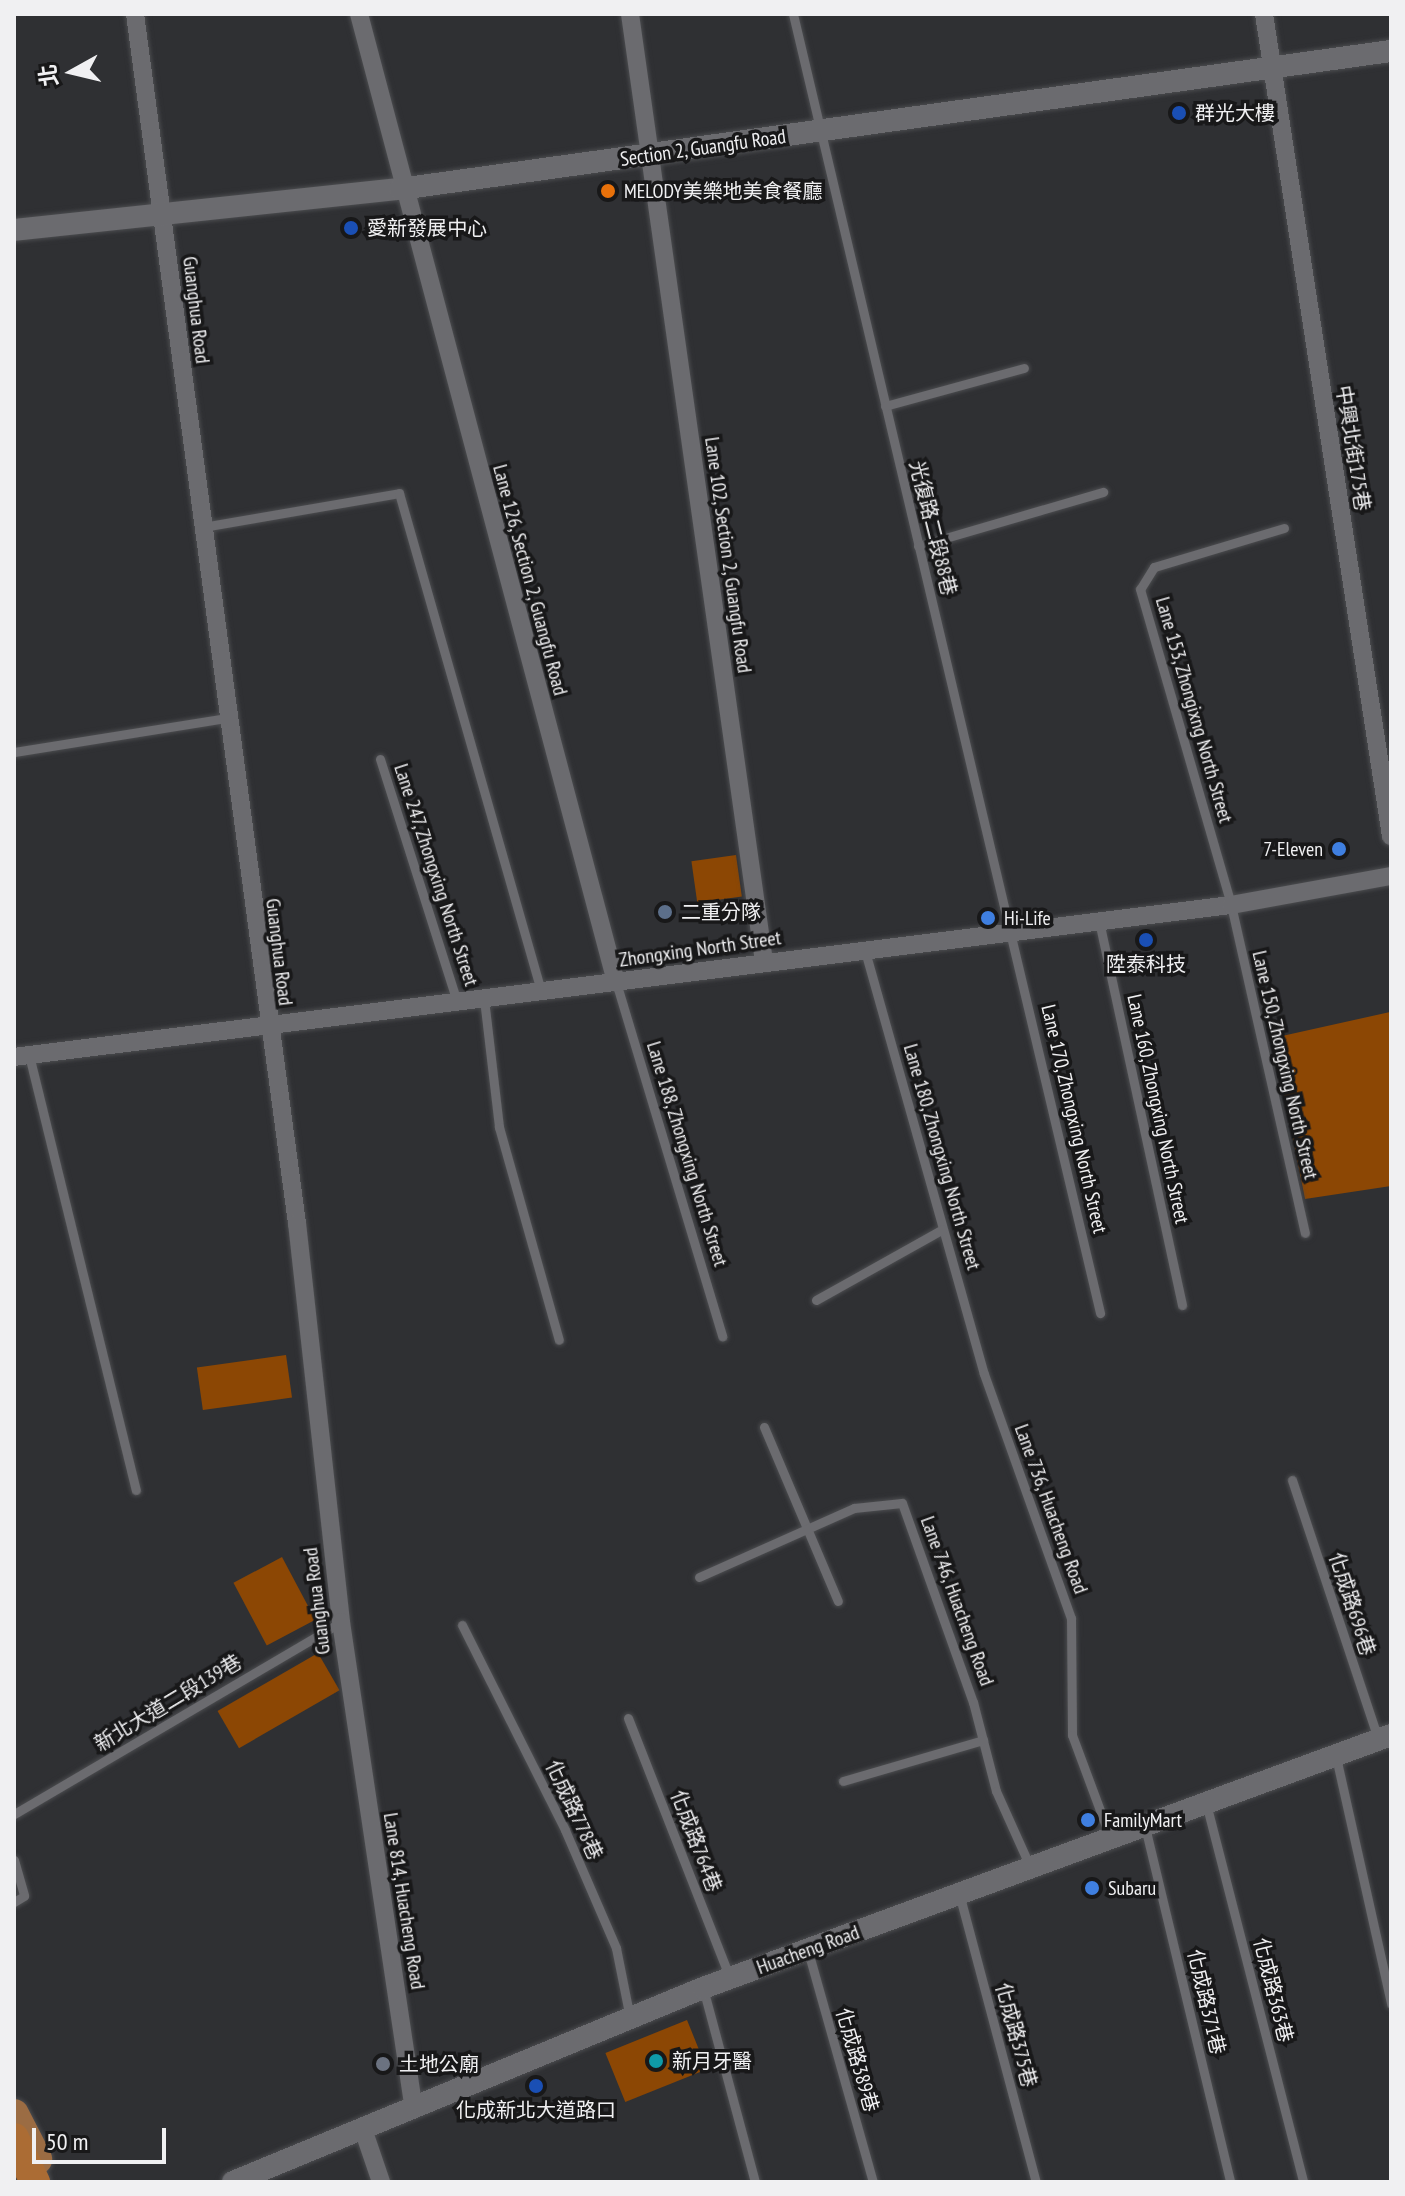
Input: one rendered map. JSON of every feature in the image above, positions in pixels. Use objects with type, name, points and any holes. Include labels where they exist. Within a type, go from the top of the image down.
[{"type":"highway","points":[[14,2138],[35,2182]]},
{"type":"main road","points":[[14,2114],[49,2182]]},
{"type":"street","name":"Guanghua Road","points":[[135,14],[266,1027],[297,1223],[352,1700]]},
{"type":"street","name":"Lane 126, Section 2, Guangfu Road","points":[[359,14],[400,189],[616,982]]},
{"type":"street","name":"Lane 102, Section 2, Guangfu Road","points":[[630,14],[764,961]]},
{"type":"street","name":"中興北街175巷","points":[[1264,14],[1391,836]]},
{"type":"street","name":"Section 2, Guangfu Road","points":[[14,230],[161,210],[400,189],[1391,51]]},
{"type":"street","name":"Zhongxing North Street","points":[[22,1056],[1231,905],[1391,876]]},
{"type":"street","name":"Lane 814, Huacheng Road","points":[[352,1700],[414,2109]]},
{"type":"street","name":"Huacheng Road","points":[[233,2182],[703,1988],[807,1948],[1146,1831],[1385,1738]]},
{"type":"street","points":[[363,2129],[381,2182]]},
{"type":"lane","name":"光復路二段88巷","points":[[793,14],[918,546],[1013,932]]},
{"type":"lane","points":[[885,406],[1024,368]]},
{"type":"lane","points":[[918,546],[1103,492]]},
{"type":"lane","points":[[202,527],[399,493],[541,991]]},
{"type":"lane","name":"Lane 153, Zhongixng North Street","points":[[1231,905],[1140,589],[1154,567],[1284,528]]},
{"type":"lane","points":[[14,752],[227,718]]},
{"type":"lane","name":"Lane 247, Zhongxing North Street","points":[[380,759],[457,1002]]},
{"type":"lane","name":"Lane 150, Zhongxing North Street","points":[[1231,905],[1305,1233]]},
{"type":"lane","name":"Lane 160, Zhongxing North Street","points":[[1099,921],[1182,1305]]},
{"type":"lane","name":"Lane 170, Zhongxing North Street","points":[[1013,932],[1100,1313]]},
{"type":"lane","name":"Lane 180, Zhongxing North Street","points":[[865,951],[984,1374]]},
{"type":"lane","name":"Lane 188, Zhongxing North Street","points":[[616,982],[722,1336]]},
{"type":"lane","points":[[484,999],[499,1127],[559,1340]]},
{"type":"lane","points":[[22,1056],[136,1490]]},
{"type":"lane","points":[[816,1300],[943,1229]]},
{"type":"lane","name":"Lane 736, Huacheng Road","points":[[984,1374],[1071,1618],[1072,1735],[1112,1843]]},
{"type":"lane","points":[[764,1427],[804,1528],[838,1601]]},
{"type":"lane","name":"化成路696巷","points":[[1292,1480],[1385,1738]]},
{"type":"lane","name":"Lane 746, Huacheng Road","points":[[699,1577],[854,1508],[902,1503],[983,1740],[996,1791],[1032,1872]]},
{"type":"lane","name":"新北大道二段139巷","points":[[14,1814],[341,1622]]},
{"type":"lane","name":"化成路778巷","points":[[462,1625],[565,1830],[616,1948],[630,2018]]},
{"type":"lane","name":"化成路764巷","points":[[628,1718],[730,1978]]},
{"type":"lane","points":[[843,1781],[983,1740]]},
{"type":"lane","points":[[1336,1756],[1391,2004]]},
{"type":"lane","name":"化成路363巷","points":[[1207,1807],[1303,2182]]},
{"type":"lane","name":"化成路371巷","points":[[1146,1831],[1230,2182]]},
{"type":"lane","points":[[14,1860],[24,1896],[14,1902]]},
{"type":"lane","name":"化成路375巷","points":[[960,1897],[1036,2182]]},
{"type":"lane","name":"化成路389巷","points":[[807,1948],[873,2182]]},
{"type":"lane","points":[[703,1988],[755,2182]]},
{"type":"building","points":[[736,855],[742,897],[697,903],[691,861]]},
{"type":"building","points":[[1390,1012],[1391,1186],[1305,1199],[1273,1038]]},
{"type":"building","points":[[286,1355],[292,1398],[203,1410],[197,1368]]},
{"type":"building","points":[[282,1557],[315,1620],[267,1646],[233,1583]]},
{"type":"building","points":[[318,1653],[340,1690],[239,1748],[218,1711]]},
{"type":"building","name":"新月牙醫","points":[[687,2020],[707,2069],[625,2102],[605,2053]]},
{"type":"place","name":"群光大樓","points":[[1179,113]]},
{"type":"place","name":"MELODY美樂地美食餐廳","points":[[608,191]]},
{"type":"place","name":"愛新發展中心","points":[[351,228]]},
{"type":"place","name":"7-Eleven","points":[[1339,849]]},
{"type":"place","name":"二重分隊","points":[[665,912]]},
{"type":"place","name":"Hi-Life","points":[[988,918]]},
{"type":"place","name":"陞泰科技","points":[[1146,940]]},
{"type":"place","name":"FamilyMart","points":[[1088,1820]]},
{"type":"place","name":"Subaru","points":[[1092,1888]]},
{"type":"place","name":"新月牙醫","points":[[656,2061]]},
{"type":"place","name":"土地公廟","points":[[383,2064]]},
{"type":"place","name":"化成新北大道路口","points":[[536,2086]]}]
